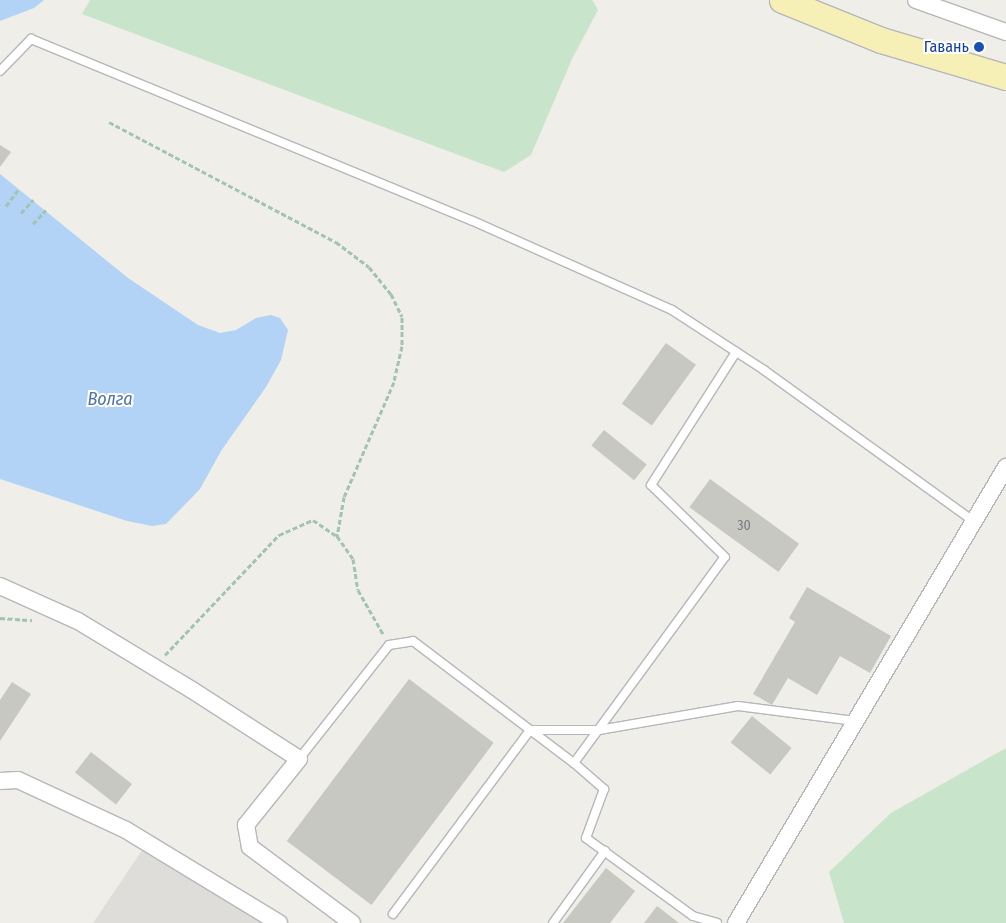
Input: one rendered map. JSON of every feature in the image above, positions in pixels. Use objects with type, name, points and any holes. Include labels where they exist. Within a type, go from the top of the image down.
[{"type":"main road","points":[[782,0],[881,40],[1006,77]]},
{"type":"street","points":[[916,0],[1006,32]]},
{"type":"street","points":[[736,923],[1006,466]]},
{"type":"street","points":[[0,586],[78,621],[300,759],[246,825],[250,847],[352,923]]},
{"type":"street","points":[[0,781],[18,780],[126,830],[279,923]]},
{"type":"lane","points":[[0,71],[31,39],[473,221],[672,310],[736,352],[973,521]]},
{"type":"lane","points":[[574,763],[725,556],[651,484],[736,352]]},
{"type":"lane","points":[[300,759],[389,645],[413,642],[574,763],[604,789],[586,838],[693,916],[704,921],[717,923]]},
{"type":"lane","points":[[530,730],[598,730],[738,706],[855,721]]},
{"type":"lane","points":[[393,914],[530,730]]},
{"type":"lane","points":[[0,772],[18,780]]},
{"type":"lane","points":[[553,923],[605,851]]},
{"type":"path","points":[[110,122],[336,242],[369,267],[391,294],[402,317],[402,346],[394,382],[344,497],[337,536]]},
{"type":"path","points":[[6,206],[19,189]]},
{"type":"path","points":[[21,213],[33,200]]},
{"type":"path","points":[[34,224],[46,210]]},
{"type":"path","points":[[154,667],[279,535],[312,520],[337,536],[353,560],[358,590],[389,645]]},
{"type":"shaded area","points":[[151,837],[279,923],[93,923]]},
{"type":"green space","points":[[90,0],[592,0],[598,10],[572,59],[531,155],[504,172],[82,14]]},
{"type":"green space","points":[[1006,748],[1006,923],[844,923],[829,872],[891,813]]},
{"type":"water","points":[[0,0],[44,0],[34,8],[0,21]]},
{"type":"water","name":"Волга","points":[[0,174],[128,278],[198,325],[220,333],[236,330],[256,318],[271,315],[280,318],[288,330],[281,360],[266,387],[221,451],[200,489],[166,524],[152,526],[127,521],[0,479]]},
{"type":"building","points":[[0,145],[11,152],[0,167]]},
{"type":"building","points":[[666,343],[696,365],[652,425],[622,404]]},
{"type":"building","points":[[604,430],[647,465],[634,480],[591,446]]},
{"type":"building","points":[[710,479],[799,544],[778,572],[689,507]]},
{"type":"building","points":[[807,587],[891,636],[870,673],[840,656],[817,695],[788,678],[772,705],[753,694],[795,622],[789,618]]},
{"type":"building","points":[[409,679],[494,743],[371,905],[287,841]]},
{"type":"building","points":[[12,682],[31,694],[0,741],[0,700]]},
{"type":"building","points":[[752,716],[792,748],[770,775],[731,742]]},
{"type":"building","points":[[91,752],[132,784],[116,805],[75,772]]},
{"type":"building","points":[[606,868],[635,891],[610,923],[563,923]]},
{"type":"building","points":[[657,906],[679,923],[644,923]]},
{"type":"place","name":"Гавань","points":[[979,47]]}]
